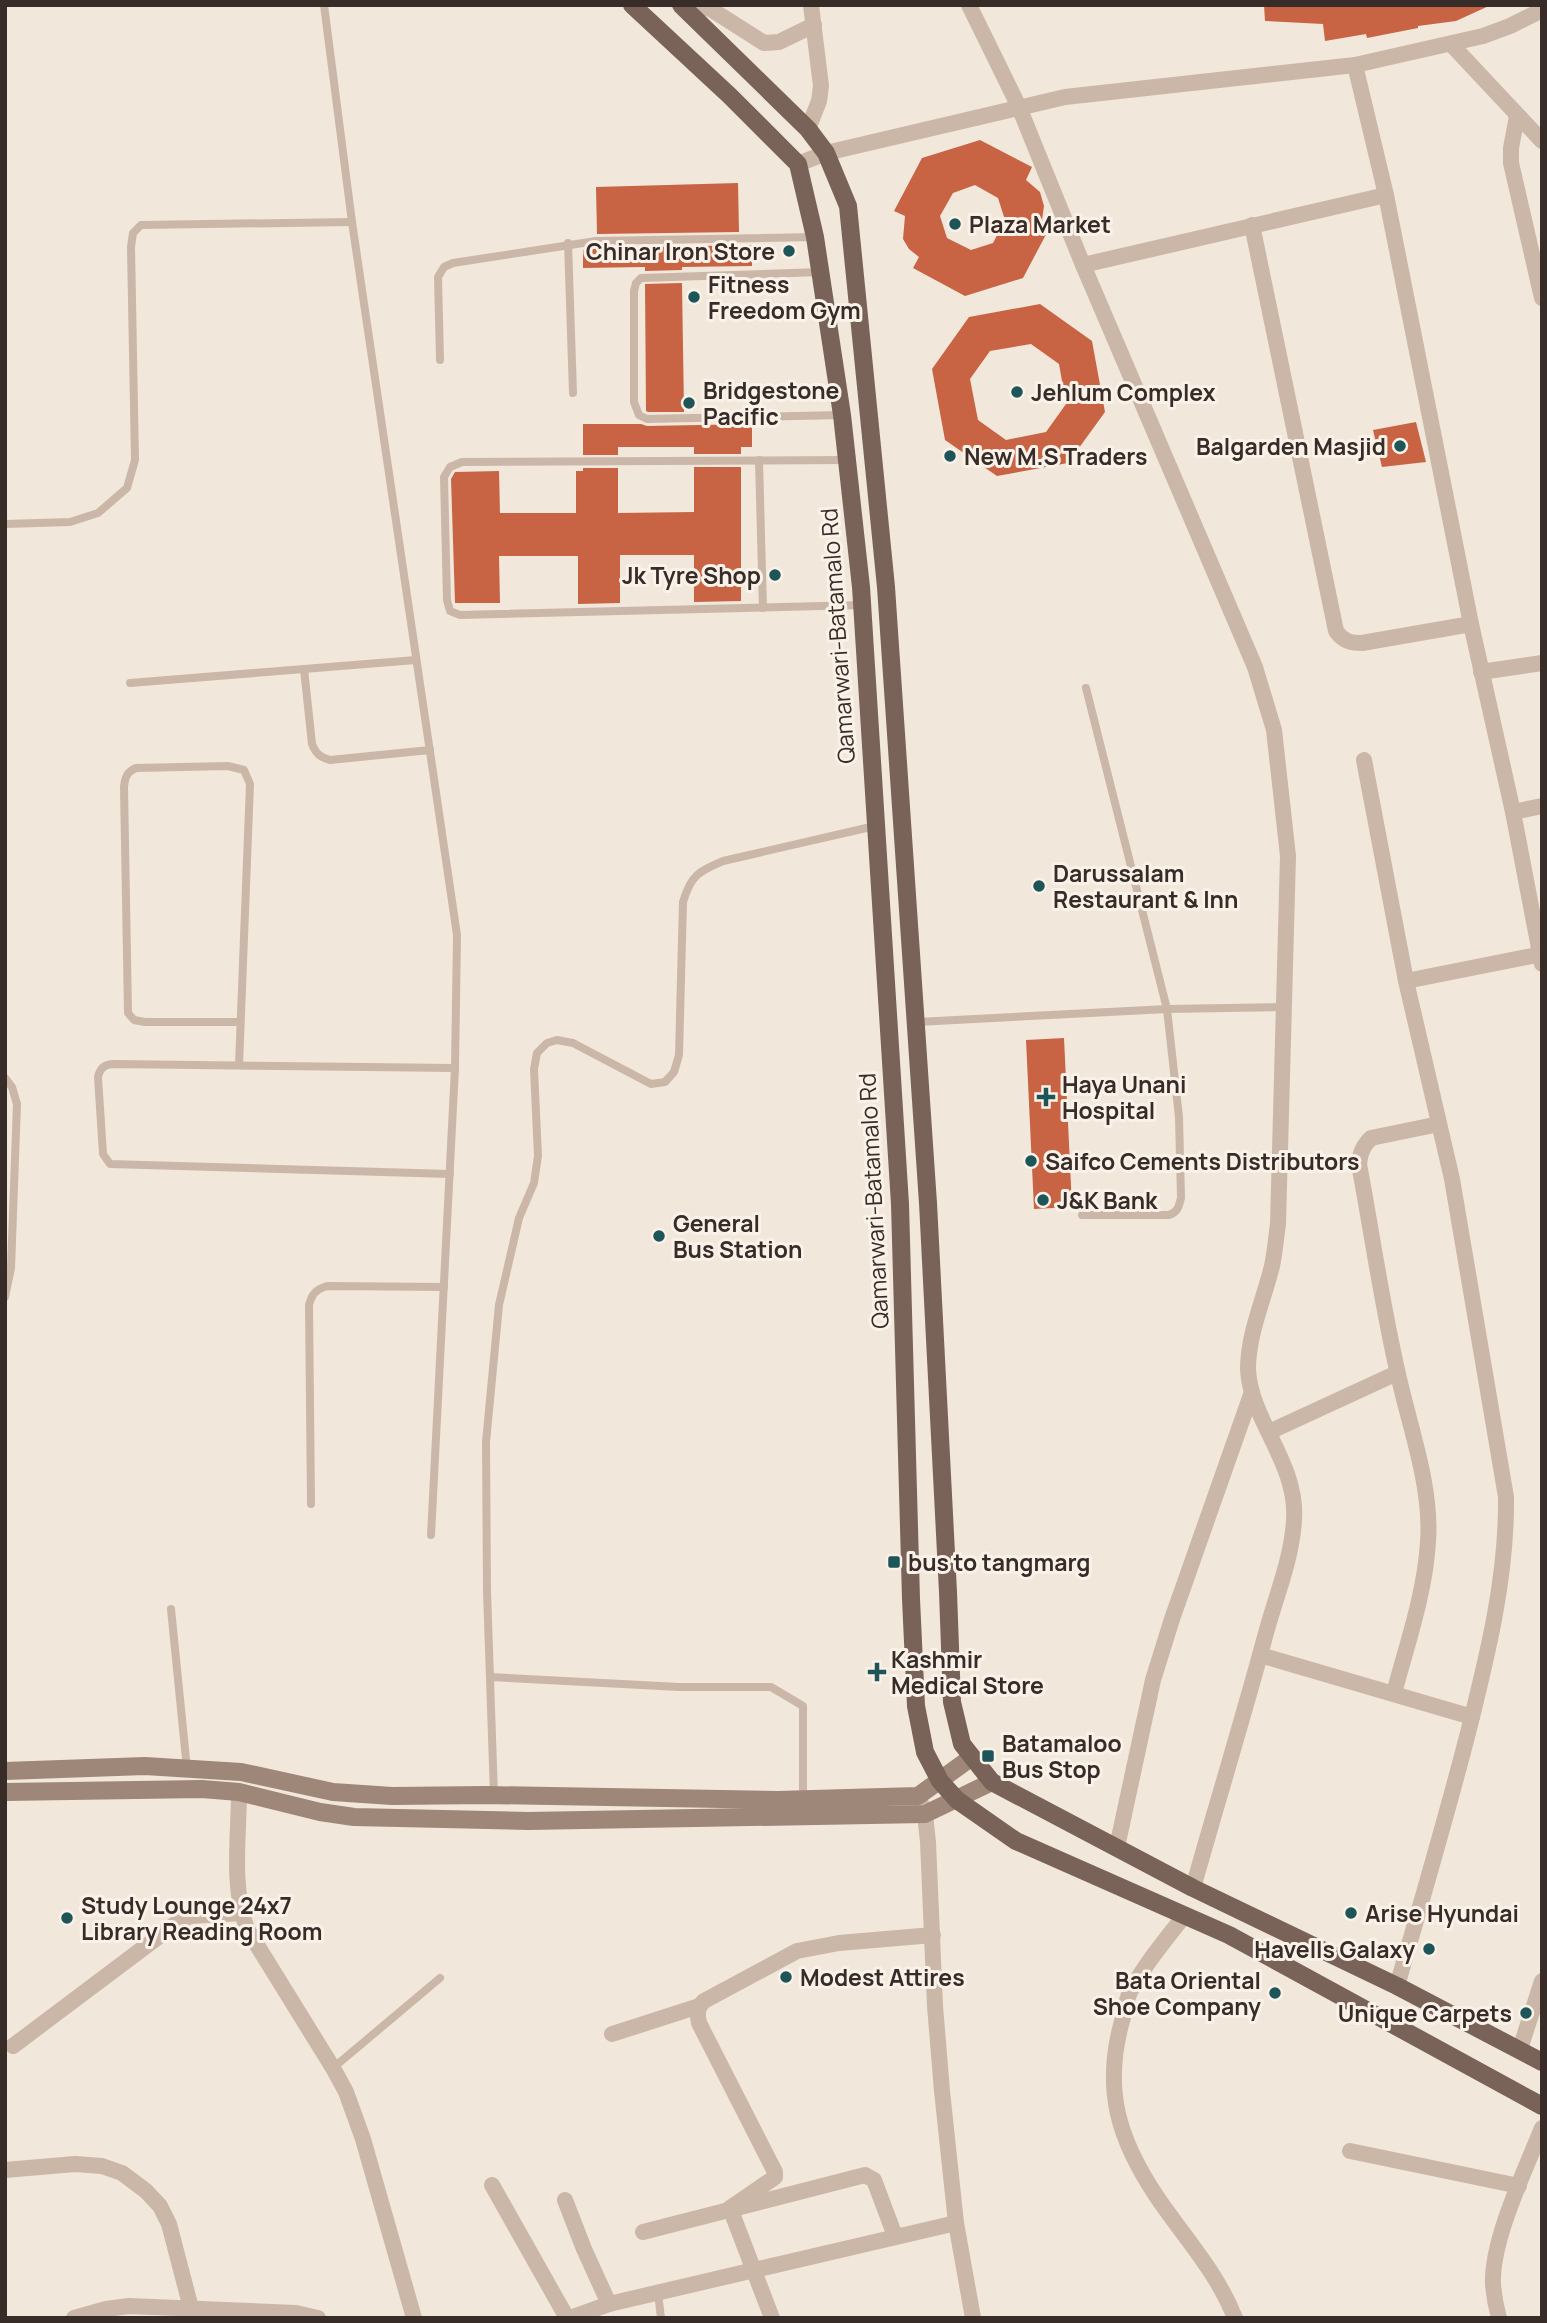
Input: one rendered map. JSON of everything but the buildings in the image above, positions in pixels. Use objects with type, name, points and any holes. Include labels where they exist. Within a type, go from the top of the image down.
[{"type":"main road","points":[[632,5],[798,163]]},
{"type":"main road","points":[[683,8],[808,129],[827,153],[848,205],[886,587],[917,1021],[952,1702],[962,1745],[992,1782],[1193,1888],[1397,1986],[1542,2062]]},
{"type":"main road","name":"Qamarwari-Batamalo Rd","points":[[798,163],[816,237],[842,415],[862,605],[900,1204],[916,1706],[925,1752],[940,1781],[957,1800],[1016,1841],[1240,1941],[1542,2106]]},
{"type":"street","points":[[808,129],[819,100],[821,86],[811,5]]},
{"type":"street","points":[[969,5],[1019,107],[1083,265],[1255,667],[1274,730],[1288,856],[1278,1224],[1272,1264],[1251,1345],[1248,1369],[1252,1392],[1287,1472],[1294,1497],[1294,1521],[1260,1655],[1193,1888]]},
{"type":"street","points":[[683,8],[709,8],[764,43],[779,42],[814,25]]},
{"type":"street","points":[[798,163],[827,153],[1065,97],[1355,65],[1451,44],[1510,26],[1542,10]]},
{"type":"street","points":[[1451,44],[1542,141]]},
{"type":"street","points":[[1355,65],[1386,195],[1471,624],[1513,812],[1541,957],[1406,981]]},
{"type":"street","points":[[1517,116],[1511,163],[1542,298]]},
{"type":"street","points":[[1083,265],[1386,195]]},
{"type":"street","points":[[1252,225],[1336,631],[1341,639],[1350,643],[1362,643],[1471,624]]},
{"type":"street","points":[[1481,672],[1542,663]]},
{"type":"street","points":[[1364,760],[1406,981],[1454,1193],[1506,1497],[1507,1533],[1486,1661],[1397,1986]]},
{"type":"street","points":[[1513,812],[1542,806]]},
{"type":"street","points":[[1394,1693],[1423,1577],[1428,1542],[1428,1513],[1423,1478],[1397,1373],[1359,1164],[1363,1146],[1371,1138],[1439,1124]]},
{"type":"street","points":[[1269,1432],[1397,1373]]},
{"type":"street","points":[[1120,1848],[1153,1680],[1252,1392]]},
{"type":"street","points":[[1260,1655],[1472,1717]]},
{"type":"street","points":[[5,1771],[145,1766],[241,1772],[333,1792],[392,1796],[803,1799],[918,1796],[972,1757]]},
{"type":"street","points":[[5,1792],[202,1789],[239,1792],[320,1812],[354,1816],[528,1821],[925,1814],[992,1782]]},
{"type":"street","points":[[239,1792],[238,1879],[247,1929],[346,2092],[363,2139],[414,2318]]},
{"type":"street","points":[[918,1796],[925,1814],[936,2018],[956,2223],[973,2318]]},
{"type":"street","points":[[13,2046],[178,1922],[190,1916],[242,1913]]},
{"type":"street","points":[[1184,1916],[1147,1963],[1129,1993],[1118,2036],[1114,2072],[1116,2113],[1126,2145],[1156,2196],[1219,2284],[1235,2318]]},
{"type":"street","points":[[612,2034],[699,2006],[797,1951],[933,1935]]},
{"type":"street","points":[[1520,2049],[1542,1981]]},
{"type":"street","points":[[699,2006],[699,2023],[775,2172],[775,2177],[730,2208]]},
{"type":"street","points":[[1499,2318],[1493,2284],[1494,2260],[1542,2128]]},
{"type":"street","points":[[1350,2151],[1519,2186]]},
{"type":"street","points":[[5,2170],[75,2164],[102,2166],[122,2174],[138,2185],[160,2206],[169,2224],[191,2308]]},
{"type":"street","points":[[643,2232],[865,2175],[874,2180],[895,2236]]},
{"type":"street","points":[[492,2185],[568,2318],[658,2292],[956,2223]]},
{"type":"street","points":[[565,2200],[609,2304]]},
{"type":"street","points":[[730,2208],[772,2318]]},
{"type":"street","points":[[74,2318],[129,2306],[296,2313],[318,2318]]},
{"type":"lane","points":[[324,5],[352,222],[457,935],[456,1068],[431,1535]]},
{"type":"lane","points":[[5,524],[70,522],[98,513],[127,488],[135,460],[131,247],[134,233],[141,225],[352,222]]},
{"type":"lane","points":[[440,360],[438,276],[444,267],[453,263],[568,243],[816,237]]},
{"type":"lane","points":[[568,243],[573,393]]},
{"type":"lane","points":[[821,272],[641,278],[634,291],[634,402],[639,415],[648,419],[842,415]]},
{"type":"lane","points":[[759,460],[763,608]]},
{"type":"lane","points":[[847,460],[462,462],[450,467],[444,477],[447,600],[450,611],[460,615],[862,605]]},
{"type":"lane","points":[[130,683],[416,660]]},
{"type":"lane","points":[[304,669],[312,744],[321,757],[330,760],[430,750]]},
{"type":"lane","points":[[1082,1215],[1169,1215],[1175,1213],[1181,1198],[1179,1117],[1167,1009],[1086,688]]},
{"type":"lane","points":[[239,1065],[250,784],[248,776],[244,769],[228,766],[136,768],[125,778],[124,787],[128,1013],[134,1020],[145,1021],[240,1023]]},
{"type":"lane","points":[[494,1795],[486,1442],[499,1304],[519,1218],[534,1183],[538,1156],[534,1069],[537,1053],[547,1042],[573,1042],[652,1084],[665,1082],[674,1072],[679,1055],[683,902],[690,881],[702,870],[723,861],[875,826]]},
{"type":"lane","points":[[917,1021],[1167,1009],[1283,1007]]},
{"type":"lane","points":[[450,1174],[118,1165],[106,1160],[103,1154],[98,1077],[105,1065],[456,1068]]},
{"type":"lane","points":[[5,1078],[12,1087],[17,1104],[11,1268],[5,1297]]},
{"type":"lane","points":[[311,1503],[309,1305],[312,1296],[318,1289],[327,1286],[444,1287]]},
{"type":"lane","points":[[171,1609],[187,1769]]},
{"type":"lane","points":[[490,1677],[679,1687],[771,1687],[803,1706],[803,1799]]},
{"type":"lane","points":[[333,2067],[440,1978]]},
{"type":"lane","points":[[658,2292],[661,2318]]},
{"type":"place","name":"Plaza Market","points":[[955,224]]},
{"type":"place","name":"Chinar Iron Store","points":[[789,251]]},
{"type":"place","name":"Fitness Freedom Gym","points":[[694,297]]},
{"type":"place","name":"Jehlum Complex","points":[[1017,392]]},
{"type":"place","name":"Bridgestone Pacific","points":[[689,403]]},
{"type":"place","name":"Balgarden Masjid","points":[[1400,446]]},
{"type":"place","name":"New M.S Traders","points":[[950,456]]},
{"type":"place","name":"Jk Tyre Shop","points":[[775,575]]},
{"type":"place","name":"Darussalam Restaurant & Inn","points":[[1039,886]]},
{"type":"place","name":"Haya Unani Hospital","points":[[1046,1097]]},
{"type":"place","name":"Saifco Cements Distributors","points":[[1031,1161]]},
{"type":"place","name":"J&K Bank","points":[[1043,1200]]},
{"type":"place","name":"General Bus Station","points":[[659,1236]]},
{"type":"place","name":"bus to tangmarg","points":[[894,1562]]},
{"type":"place","name":"Kashmir Medical Store","points":[[877,1672]]},
{"type":"place","name":"Batamaloo Bus Stop","points":[[988,1756]]},
{"type":"place","name":"Arise Hyundai","points":[[1351,1913]]},
{"type":"place","name":"Study Lounge 24x7 Library Reading Room","points":[[67,1918]]},
{"type":"place","name":"Havells Galaxy","points":[[1429,1949]]},
{"type":"place","name":"Modest Attires","points":[[786,1977]]},
{"type":"place","name":"Bata Oriental Shoe Company","points":[[1275,1993]]},
{"type":"place","name":"Unique Carpets","points":[[1526,2013]]}]
